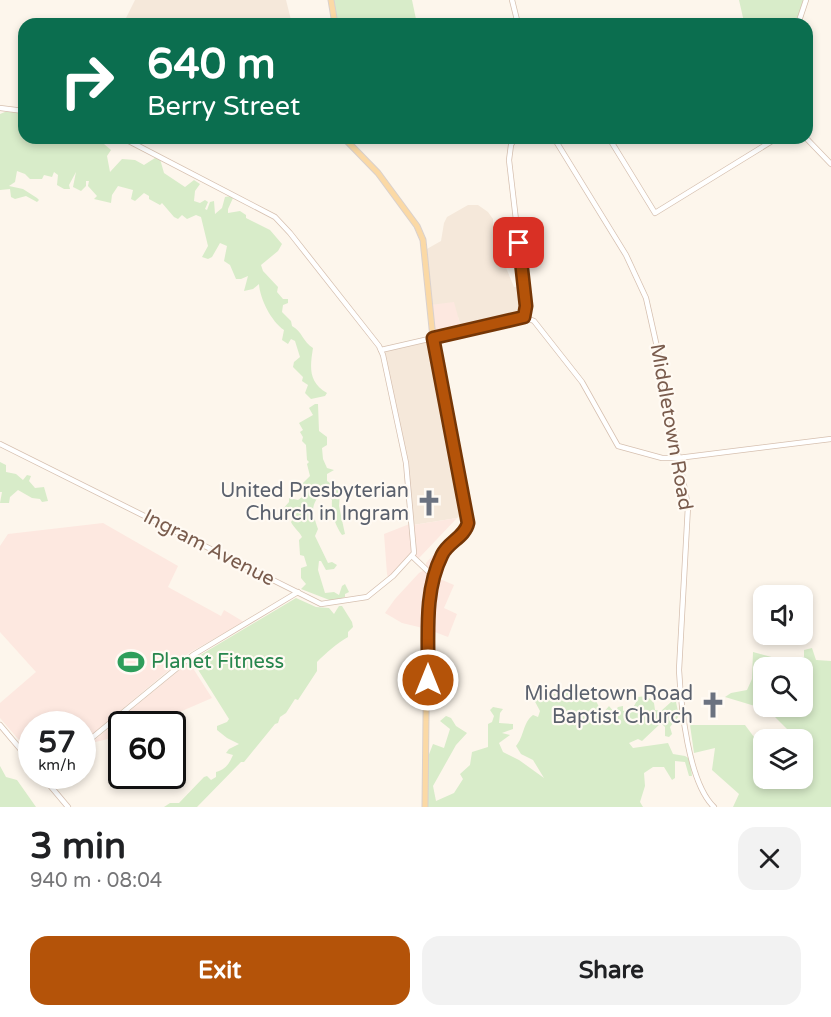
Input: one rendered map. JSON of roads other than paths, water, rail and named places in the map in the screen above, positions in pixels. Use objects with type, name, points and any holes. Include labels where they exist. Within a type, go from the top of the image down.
[{"type":"main road","points":[[331,0],[334,18]]},
{"type":"main road","points":[[350,144],[378,173],[417,226],[423,240],[433,338],[468,521],[467,529],[443,552],[433,576],[427,629],[425,807]]},
{"type":"street","points":[[512,0],[516,18]]},
{"type":"street","points":[[800,18],[807,0]]},
{"type":"street","points":[[0,108],[18,110]]},
{"type":"street","points":[[135,144],[275,217],[381,350],[406,464],[415,558],[433,576]]},
{"type":"street","points":[[512,144],[509,160],[526,306],[524,317]]},
{"type":"street","name":"Middletown Road","points":[[558,144],[626,255],[646,298],[688,506],[679,670],[680,690],[696,781],[714,807]]},
{"type":"street","points":[[613,144],[655,213],[767,144]]},
{"type":"street","points":[[812,144],[831,164]]},
{"type":"street","points":[[381,350],[524,317],[534,321],[582,382],[618,446],[651,456],[678,458],[831,439]]},
{"type":"street","name":"Ingram Avenue","points":[[0,444],[324,604],[367,597],[415,558]]},
{"type":"street","points":[[96,734],[192,655],[298,592]]},
{"type":"street","points":[[0,725],[18,746]]},
{"type":"street","points":[[54,789],[67,807]]},
{"type":"place","name":"United Presbyterian Church in Ingram","points":[[429,503]]},
{"type":"place","name":"Planet Fitness","points":[[131,662]]},
{"type":"place","name":"Middletown Road Baptist Church","points":[[713,705]]}]
